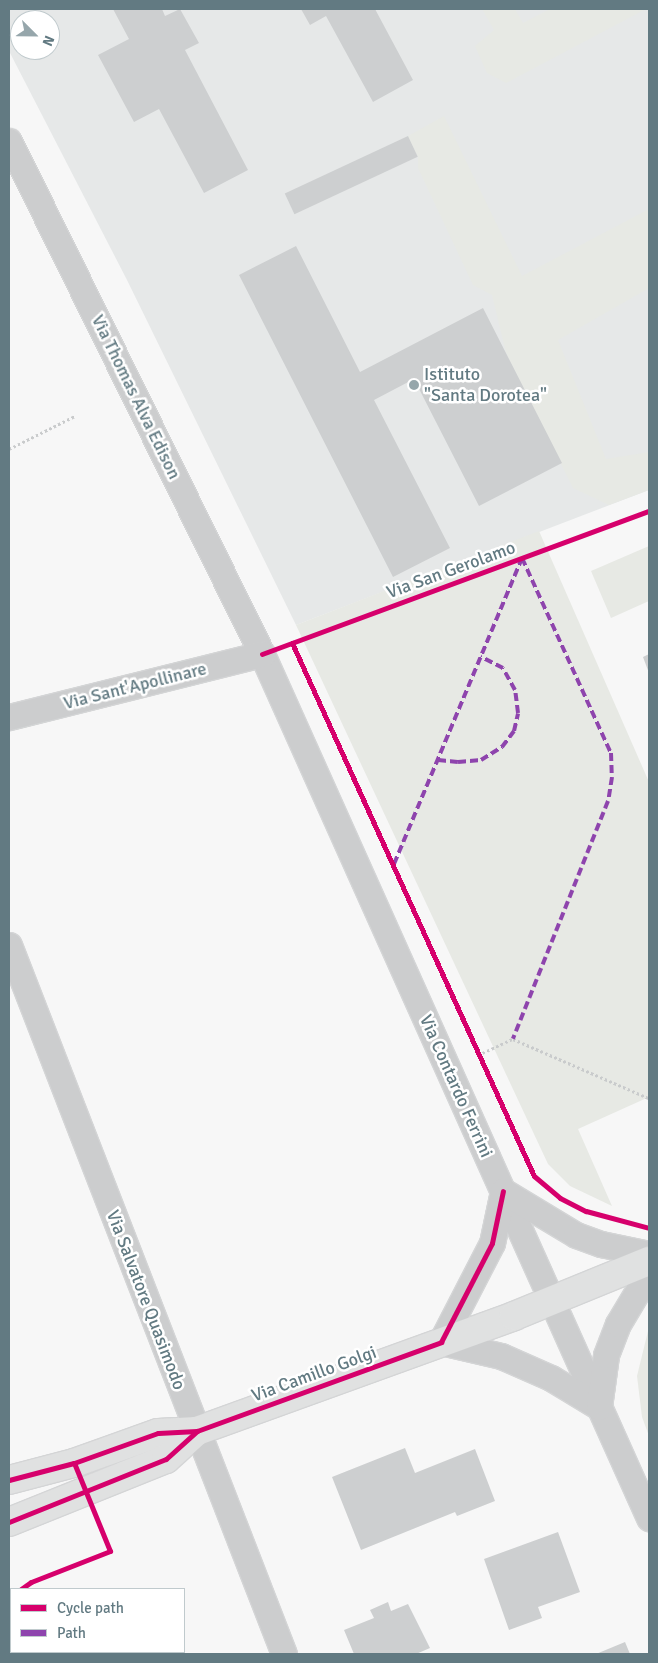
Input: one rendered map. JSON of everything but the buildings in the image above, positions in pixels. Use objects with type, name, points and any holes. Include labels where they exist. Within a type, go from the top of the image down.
[{"type":"street","name":"Via Thomas Alva Edison","points":[[9,141],[262,654]]},
{"type":"street","name":"Via Sant'Apollinare","points":[[9,717],[262,654]]},
{"type":"street","name":"Via Contardo Ferrini","points":[[262,654],[649,1518]]},
{"type":"street","name":"Via Salvatore Quasimodo","points":[[9,945],[284,1654]]},
{"type":"street","points":[[649,1254],[601,1244],[576,1235],[503,1191],[492,1243],[441,1342],[501,1356],[551,1378],[598,1407],[606,1355],[618,1324],[649,1272]]},
{"type":"street","name":"Via Camillo Golgi","points":[[197,1431],[551,1302],[649,1261]]},
{"type":"street","points":[[9,1480],[74,1463],[158,1433],[197,1431]]},
{"type":"street","points":[[9,1522],[166,1459],[197,1431]]},
{"type":"path","points":[[9,449],[76,416]]},
{"type":"path","points":[[478,1055],[513,1040],[649,1098]]},
{"type":"path","points":[[474,1046],[482,1063]]},
{"type":"shaded area","name":"Istituto \"Santa Dorotea\"","points":[[9,9],[649,9],[649,490],[296,625],[127,280],[14,60],[60,60],[60,10],[10,10],[10,53]]},
{"type":"shaded area","points":[[482,9],[515,9],[523,23],[550,9],[646,9],[506,83],[487,73],[475,46],[494,30]]},
{"type":"shaded area","points":[[444,116],[522,276],[649,209],[649,288],[558,340],[606,459],[649,452],[649,490],[609,505],[573,488],[506,353],[492,295],[473,285],[418,168],[418,157],[408,136]]},
{"type":"shaded area","points":[[539,531],[649,782],[649,1097],[578,1129],[612,1206],[570,1186],[548,1164],[296,625]]},
{"type":"shaded area","points":[[649,546],[649,601],[611,618],[591,571]]},
{"type":"shaded area","points":[[649,1327],[649,1436],[642,1417],[637,1376]]},
{"type":"marked path","points":[[394,864],[522,558],[611,753],[612,777],[608,801],[513,1039]]},
{"type":"marked path","points":[[438,760],[458,762],[481,760],[502,747],[514,731],[518,713],[515,690],[503,668],[481,657]]},
{"type":"cycle path","name":"Via San Gerolamo","points":[[262,654],[649,511]]},
{"type":"cycle path","points":[[292,643],[534,1176],[560,1198],[586,1211],[649,1228]]},
{"type":"cycle path","points":[[9,1480],[74,1463],[158,1433],[197,1431],[441,1342],[492,1243],[503,1191]]},
{"type":"cycle path","points":[[9,1522],[166,1459],[197,1431]]},
{"type":"cycle path","points":[[22,1588],[31,1582],[110,1551],[74,1463]]},
{"type":"place","name":"Istituto \"Santa Dorotea\"","points":[[414,385]]}]
